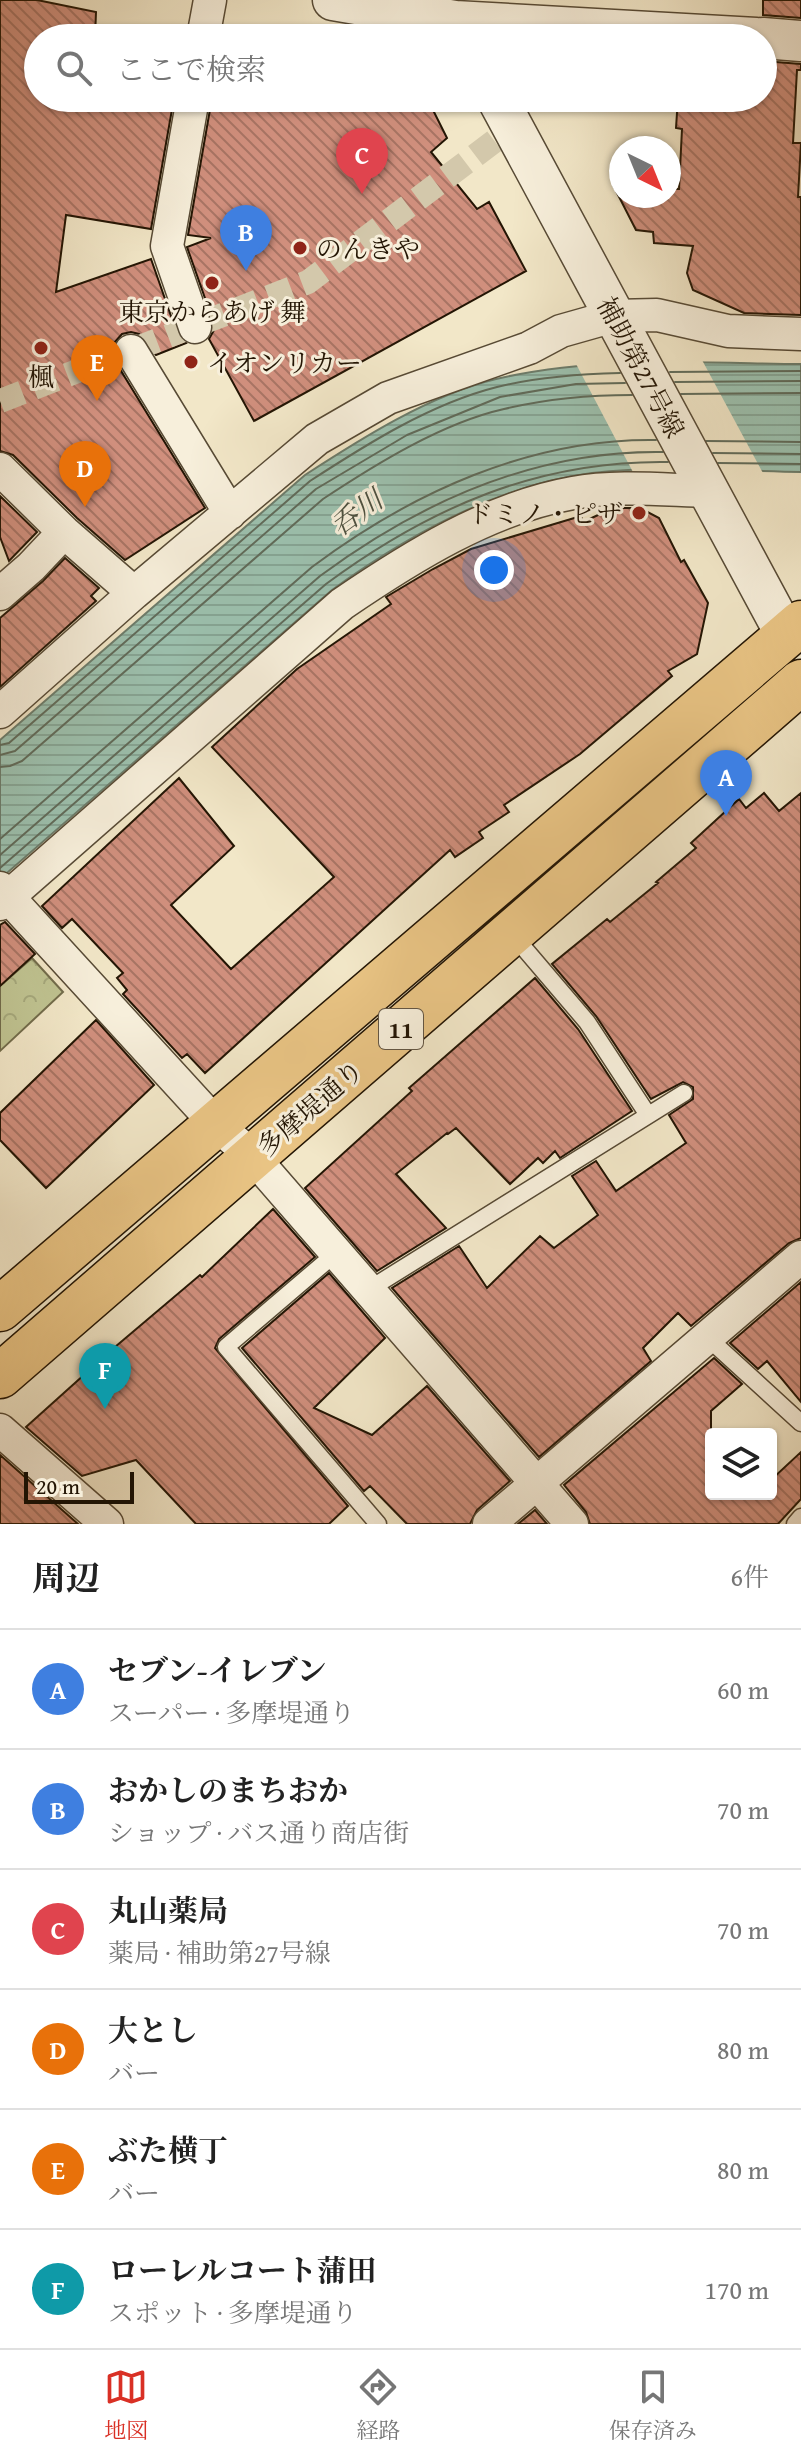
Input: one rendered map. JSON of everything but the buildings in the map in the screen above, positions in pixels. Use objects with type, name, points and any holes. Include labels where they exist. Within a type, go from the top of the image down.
[{"type":"main road","name":"多摩堤通り","points":[[0,1309],[216,1124],[796,641]]},
{"type":"main road","name":"多摩堤通り","points":[[0,1376],[801,682]]},
{"type":"street","points":[[206,24],[210,0]]},
{"type":"street","points":[[333,0],[460,20],[526,24]]},
{"type":"street","points":[[777,39],[801,41]]},
{"type":"street","points":[[191,112],[167,246],[195,327]]},
{"type":"street","name":"補助第27号線","points":[[505,112],[706,486],[796,641]]},
{"type":"street","points":[[0,712],[134,593],[317,439],[388,398],[529,348],[561,331],[614,316],[657,315],[728,331],[801,334]]},
{"type":"street","points":[[131,351],[230,513]]},
{"type":"street","points":[[0,469],[64,532],[134,593]]},
{"type":"street","points":[[572,1524],[253,1157],[216,1124],[3,895],[342,604],[398,566],[475,526],[516,509],[573,493],[706,486]]},
{"type":"street","points":[[0,594],[64,532]]},
{"type":"street","points":[[0,578],[31,567]]},
{"type":"street","points":[[489,1524],[801,1257]]},
{"type":"street","points":[[0,1430],[107,1524]]},
{"type":"lane","points":[[512,933],[587,1022],[648,1115]]},
{"type":"lane","points":[[368,1290],[684,1093]]},
{"type":"lane","points":[[336,1253],[226,1347],[378,1524]]},
{"type":"lane","points":[[708,1338],[801,1423]]},
{"type":"lane","points":[[795,1524],[801,1517]]},
{"type":"green space","points":[[32,958],[63,992],[0,1051],[0,986]]},
{"type":"water","name":"呑川","points":[[609,364],[801,364],[801,472],[670,469],[592,473],[522,489],[455,515],[391,550],[332,590],[0,879],[0,740],[305,475],[422,407],[496,379]]},
{"type":"pier","points":[[702,360],[764,475],[634,474],[575,362]]},
{"type":"tunnel","points":[[0,401],[308,282],[513,127]]},
{"type":"place","name":"丸山薬局","points":[[362,194]]},
{"type":"place","name":"のんきや","points":[[300,248]]},
{"type":"place","name":"おかしのまちおか","points":[[246,271]]},
{"type":"place","name":"東京からあげ 舞","points":[[212,283]]},
{"type":"place","name":"楓","points":[[41,348]]},
{"type":"place","name":"イオンリカー","points":[[191,362]]},
{"type":"place","name":"ぶた横丁","points":[[97,401]]},
{"type":"place","name":"大とし","points":[[85,507]]},
{"type":"place","name":"ドミノ・ピザ","points":[[639,513]]},
{"type":"place","name":"セブン-イレブン","points":[[726,816]]},
{"type":"place","name":"ローレルコート蒲田","points":[[105,1409]]}]
